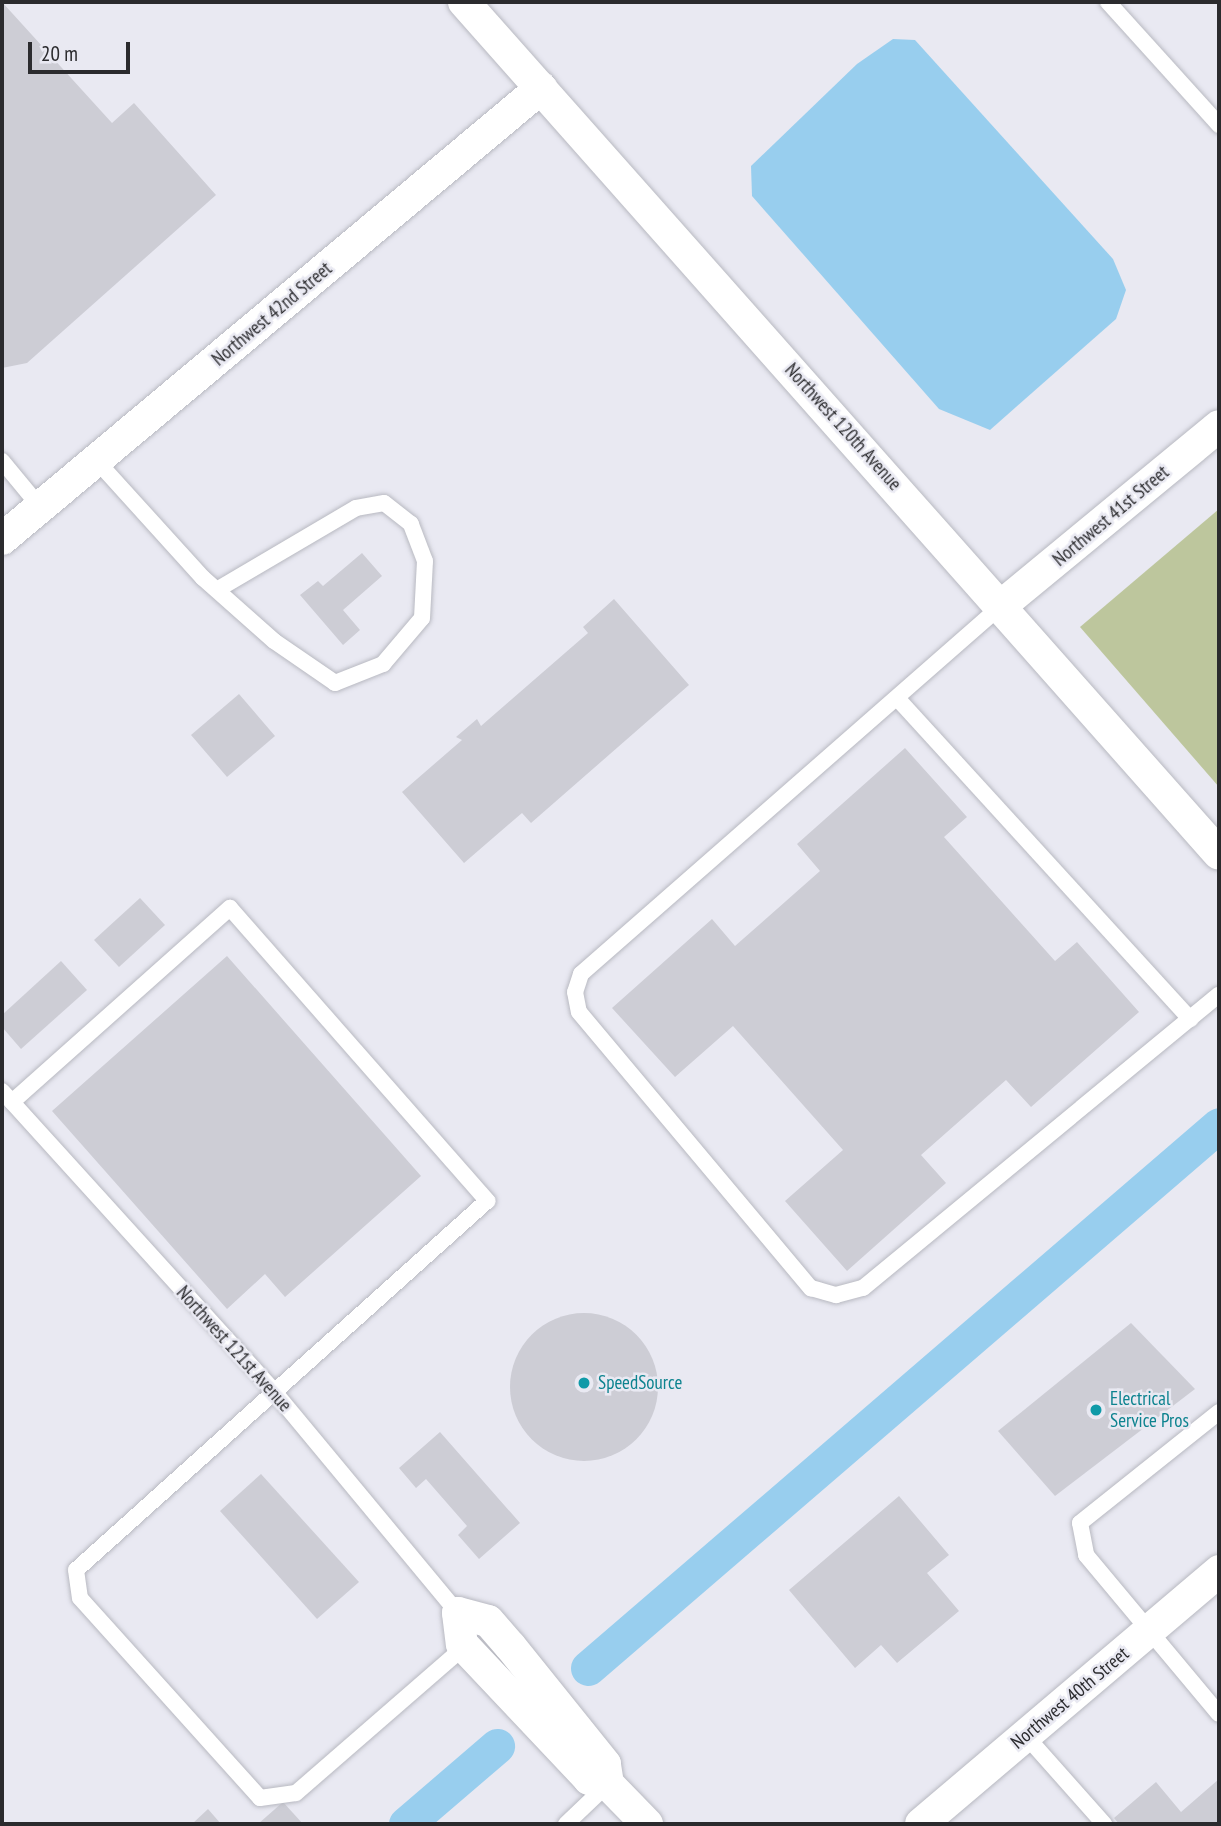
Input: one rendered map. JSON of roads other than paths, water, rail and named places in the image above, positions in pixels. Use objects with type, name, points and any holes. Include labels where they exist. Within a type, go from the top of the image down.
[{"type":"street","name":"Northwest 120th Avenue","points":[[464,2],[1219,854]]},
{"type":"street","name":"Northwest 42nd Street","points":[[2,539],[541,89]]},
{"type":"street","name":"Northwest 41st Street","points":[[1002,606],[1219,426]]},
{"type":"street","name":"Northwest 40th Street","points":[[921,1824],[1219,1571]]},
{"type":"street","name":"Northwest 121st Avenue","points":[[458,1613],[464,1647]]},
{"type":"street","points":[[458,1613],[488,1621],[510,1646],[605,1764],[608,1784]]},
{"type":"street","points":[[464,1647],[589,1779],[608,1784],[647,1824]]},
{"type":"lane","points":[[1108,2],[1219,125]]},
{"type":"lane","points":[[96,460],[217,590],[335,683],[383,664],[422,618],[425,561],[411,524],[384,503],[356,508],[217,590]]},
{"type":"lane","points":[[2,461],[40,507]]},
{"type":"lane","points":[[1002,606],[581,974],[575,992],[579,1012],[811,1288],[836,1295],[863,1288],[1219,995]]},
{"type":"lane","points":[[897,698],[1190,1019]]},
{"type":"lane","points":[[7,1097],[230,908],[487,1201],[272,1390],[76,1570],[80,1598],[260,1798],[296,1793],[464,1647]]},
{"type":"lane","name":"Northwest 121st Avenue","points":[[7,1097],[272,1390],[458,1613]]},
{"type":"lane","points":[[1219,1412],[1080,1523],[1086,1555],[1219,1714]]},
{"type":"lane","points":[[1026,1736],[1104,1824]]},
{"type":"lane","points":[[566,1824],[608,1784]]},
{"type":"water","points":[[893,39],[915,40],[1113,259],[1126,290],[1116,319],[990,430],[939,409],[752,196],[751,166],[857,64]]},
{"type":"waterway","points":[[588,1668],[1219,1125]]},
{"type":"waterway","points":[[406,1824],[497,1746]]},
{"type":"place","name":"SpeedSource","points":[[584,1383]]},
{"type":"place","name":"Electrical Service Pros","points":[[1096,1410]]}]
